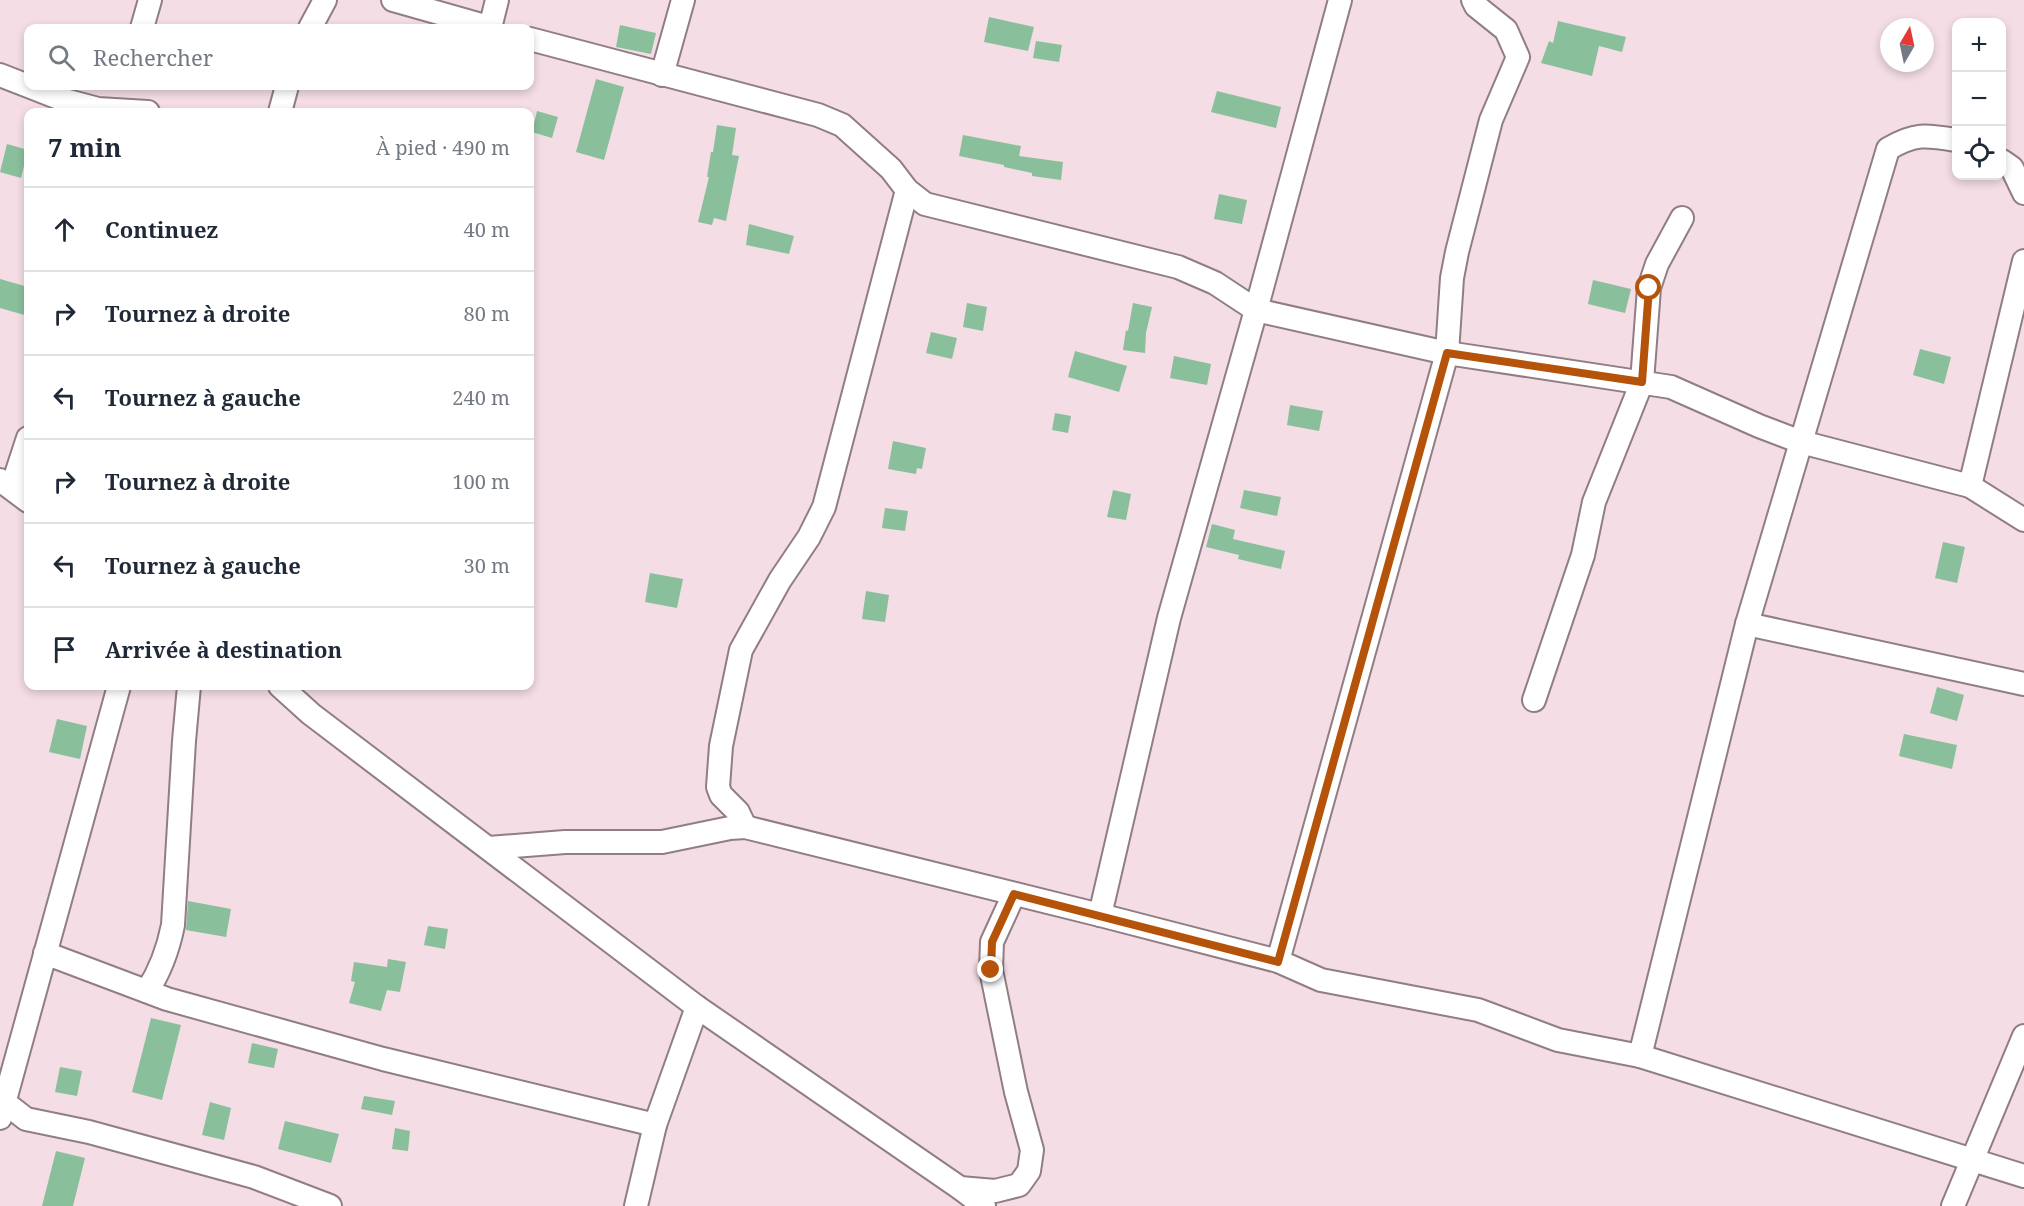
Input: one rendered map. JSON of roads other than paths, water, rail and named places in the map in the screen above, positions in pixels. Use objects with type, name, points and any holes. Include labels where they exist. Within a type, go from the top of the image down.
[{"type":"street","points":[[143,24],[150,0]]},
{"type":"street","points":[[312,24],[326,0]]},
{"type":"street","points":[[393,0],[477,24]]},
{"type":"street","points":[[492,24],[497,0]]},
{"type":"street","points":[[662,75],[683,0]]},
{"type":"street","points":[[1100,915],[1170,618],[1340,0]]},
{"type":"street","points":[[1278,962],[1447,353],[1452,278],[1491,120],[1518,57],[1506,30],[1476,6],[1473,0]]},
{"type":"street","points":[[534,40],[818,115],[842,125],[891,170],[907,190],[925,204],[1178,267],[1215,283],[1256,310],[1447,353],[1671,387],[1801,442],[1970,486],[2024,519]]},
{"type":"street","points":[[0,75],[24,84]]},
{"type":"street","points":[[38,90],[90,108]]},
{"type":"street","points":[[64,100],[80,90]]},
{"type":"street","points":[[281,108],[286,90]]},
{"type":"street","points":[[1640,1056],[1747,624],[1888,149],[1906,138],[1933,136],[1952,139]]},
{"type":"street","points":[[2006,164],[2012,168],[2024,193]]},
{"type":"street","points":[[745,827],[738,812],[721,795],[718,786],[720,746],[741,650],[780,580],[809,537],[824,507],[907,190]]},
{"type":"street","points":[[1534,700],[1583,555],[1594,502],[1642,382],[1649,288],[1656,264],[1682,218]]},
{"type":"street","points":[[1970,486],[2024,261]]},
{"type":"street","points":[[13,489],[24,452]]},
{"type":"street","points":[[1747,624],[2024,684]]},
{"type":"street","points":[[118,690],[2,1110],[26,1119],[89,1132],[254,1177],[330,1206]]},
{"type":"street","points":[[147,992],[167,953],[173,925],[189,690]]},
{"type":"street","points":[[284,690],[310,714],[697,1007],[984,1206]]},
{"type":"street","points":[[489,849],[565,842],[662,842],[745,827],[1100,915],[1278,962],[1320,980],[1478,1010],[1558,1040],[1640,1056],[2024,1176]]},
{"type":"street","points":[[960,1188],[995,1191],[1018,1185],[1029,1171],[1032,1150],[1016,1092],[991,970],[992,942],[1014,894]]},
{"type":"street","points":[[45,953],[167,999],[383,1059],[655,1125]]},
{"type":"street","points":[[636,1206],[655,1125],[697,1007]]},
{"type":"street","points":[[1953,1206],[2024,1036]]},
{"type":"street","points":[[0,1130],[26,1119]]}]
